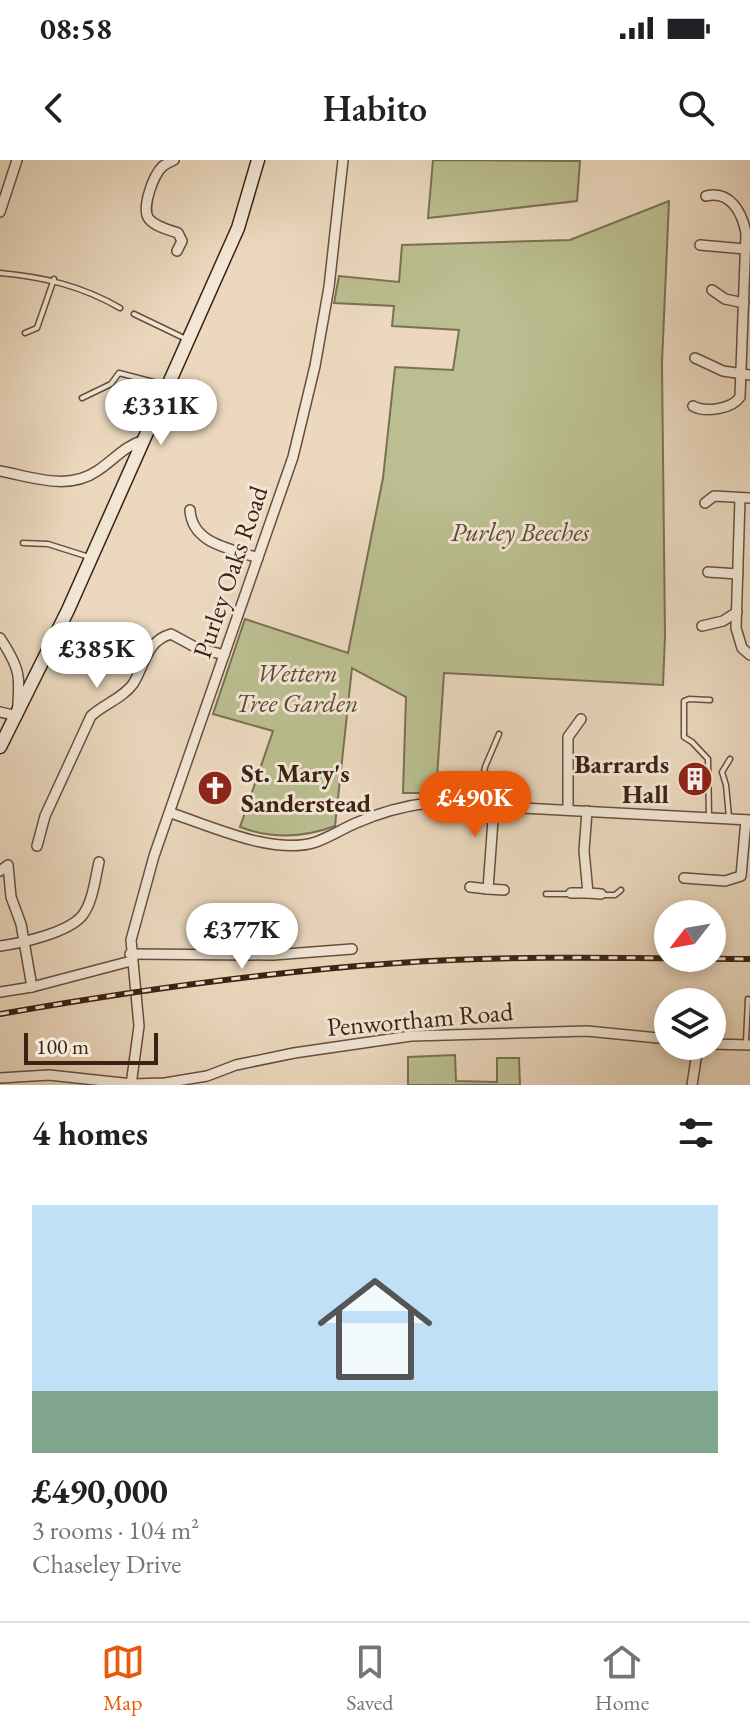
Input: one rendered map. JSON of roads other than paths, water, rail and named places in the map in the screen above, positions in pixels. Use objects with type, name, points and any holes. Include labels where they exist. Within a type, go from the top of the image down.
[{"type":"main road","points":[[0,747],[91,558],[238,228],[258,160]]},
{"type":"street","points":[[0,212],[17,160]]},
{"type":"street","points":[[174,160],[161,167],[145,209],[147,217],[154,224],[178,233],[182,241],[177,251]]},
{"type":"street","name":"Purley Oaks Road","points":[[132,1084],[139,1026],[131,940],[143,891],[293,457],[315,366],[329,287],[343,160]]},
{"type":"street","points":[[693,406],[700,410],[736,403],[746,375],[744,303],[747,251],[744,224],[733,203],[721,195],[706,196]]},
{"type":"street","points":[[700,245],[747,251]]},
{"type":"street","points":[[712,290],[725,299],[744,303]]},
{"type":"street","points":[[695,358],[723,371],[746,375]]},
{"type":"street","points":[[0,471],[57,482],[80,480],[96,472],[122,450],[144,440]]},
{"type":"street","points":[[705,503],[714,496],[745,498],[745,539],[738,574],[737,612],[739,640],[750,655]]},
{"type":"street","points":[[190,510],[195,531],[204,538],[258,558]]},
{"type":"street","points":[[708,572],[738,574]]},
{"type":"street","points":[[737,591],[750,592]]},
{"type":"street","points":[[702,626],[723,621],[737,612]]},
{"type":"street","points":[[37,846],[52,801],[91,716],[133,684],[150,647],[160,637],[171,634],[195,647],[224,655]]},
{"type":"street","points":[[0,638],[13,657],[20,677],[17,716],[0,712]]},
{"type":"street","points":[[568,810],[568,737],[581,719]]},
{"type":"street","points":[[42,797],[52,801]]},
{"type":"street","points":[[171,813],[243,837],[271,844],[293,845],[313,843],[400,807],[428,803],[748,820],[746,875],[725,881],[684,878]]},
{"type":"street","points":[[488,889],[494,806]]},
{"type":"street","points":[[587,811],[584,851],[588,893]]},
{"type":"street","points":[[4,868],[21,924],[32,987]]},
{"type":"street","points":[[0,946],[24,942],[80,918],[87,907],[95,868]]},
{"type":"street","points":[[470,887],[504,890]]},
{"type":"street","points":[[571,893],[601,894]]},
{"type":"street","points":[[0,992],[32,987],[131,957],[273,955],[352,949]]},
{"type":"street","name":"Penwortham Road","points":[[0,1078],[49,1075],[132,1084],[189,1080],[236,1065],[328,1047],[411,1036],[587,1031],[654,1038]]},
{"type":"street","points":[[726,1044],[748,1045]]},
{"type":"street","points":[[692,1085],[696,1060]]},
{"type":"lane","points":[[0,273],[54,279],[99,295],[120,308]]},
{"type":"lane","points":[[25,333],[37,328],[54,279]]},
{"type":"lane","points":[[134,314],[187,339]]},
{"type":"lane","points":[[82,398],[111,384],[119,373],[167,386]]},
{"type":"lane","points":[[23,543],[48,544],[91,558]]},
{"type":"lane","points":[[111,652],[142,664]]},
{"type":"lane","points":[[709,818],[708,759],[685,739],[682,731],[684,701],[710,700]]},
{"type":"lane","points":[[478,806],[485,767],[499,734]]},
{"type":"lane","points":[[729,819],[722,772],[730,759]]},
{"type":"lane","points":[[601,894],[615,895],[621,890]]},
{"type":"lane","points":[[546,894],[571,893]]},
{"type":"lane","points":[[748,999],[748,1045]]},
{"type":"railway","points":[[0,1014],[198,983],[398,963],[530,958],[750,959]]},
{"type":"place","name":"Barrards Hall","points":[[695,779]]},
{"type":"place","name":"St. Mary's Sanderstead","points":[[215,788]]},
{"type":"park label","name":"Purley Beeches","points":[[520,532]]},
{"type":"park label","name":"Wettern Tree Garden","points":[[297,688]]}]
